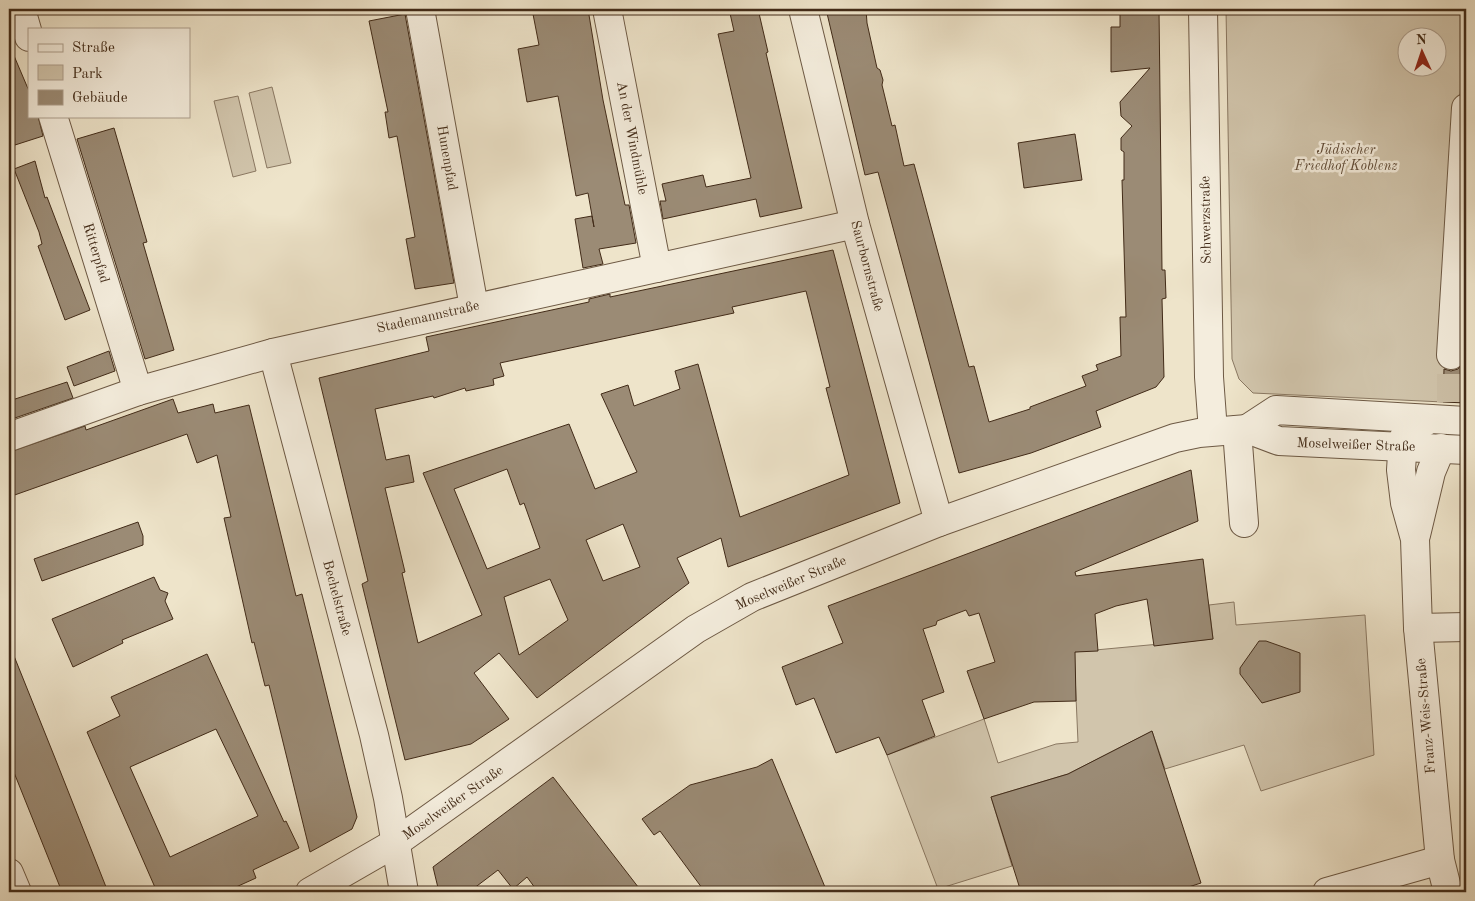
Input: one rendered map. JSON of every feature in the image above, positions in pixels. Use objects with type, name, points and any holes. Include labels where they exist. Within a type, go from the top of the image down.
[{"type":"street","points":[[21,9],[28,34]]},
{"type":"street","name":"Hunenpfad","points":[[420,9],[474,307]]},
{"type":"street","name":"An der Windmühle","points":[[608,9],[657,268]]},
{"type":"street","name":"Saurbornstraße","points":[[803,9],[855,224],[938,522]]},
{"type":"street","name":"Schwerzstraße","points":[[1203,9],[1209,377],[1233,430],[1244,523]]},
{"type":"street","points":[[1451,355],[1466,108]]},
{"type":"street","name":"Ritterpfad","points":[[54,118],[138,391]]},
{"type":"street","name":"Stademannstraße","points":[[9,437],[138,391],[273,353],[855,224]]},
{"type":"street","name":"Bechelstraße","points":[[273,353],[374,735],[388,798],[404,892]]},
{"type":"street","name":"Moselweißer Straße","points":[[310,892],[395,843],[696,629],[752,597],[938,522],[1175,438],[1233,430],[1276,410],[1449,416]]},
{"type":"street","points":[[1401,447],[1403,439],[1408,432],[1449,416]]},
{"type":"street","name":"Moselweißer Straße","points":[[1233,430],[1279,441],[1454,449]]},
{"type":"street","name":"Franz-Weis-Straße","points":[[1401,447],[1403,486],[1414,539],[1418,628],[1440,860],[1448,892]]},
{"type":"street","name":"Franz-Weis-Straße","points":[[1414,539],[1431,472],[1454,449]]},
{"type":"street","points":[[1418,628],[1466,627]]},
{"type":"street","points":[[1327,892],[1440,860]]},
{"type":"street","points":[[9,873],[17,892]]},
{"type":"green space","name":"Jüdischer Friedhof Koblenz","points":[[1226,9],[1465,9],[1443,402],[1253,393],[1239,379],[1232,359]]},
{"type":"green space","points":[[272,87],[291,163],[267,168],[249,93]]},
{"type":"green space","points":[[238,96],[256,171],[233,177],[214,101]]},
{"type":"green space","points":[[1234,602],[1236,625],[1365,615],[1374,755],[1261,791],[1244,745],[1165,769],[1152,731],[1068,774],[991,797],[1012,866],[938,889],[887,755],[984,719],[998,763],[1056,744],[1078,742],[1074,652],[1213,639],[1209,605]]},
{"type":"building","points":[[532,9],[588,9],[603,100],[625,205],[629,205],[636,243],[599,249],[603,264],[583,268],[575,219],[592,216],[594,227],[588,193],[576,196],[558,96],[527,102],[518,49],[539,45]]},
{"type":"building","points":[[729,9],[758,9],[768,52],[766,53],[802,208],[760,217],[756,199],[663,219],[660,201],[666,201],[662,184],[703,175],[706,187],[751,178],[718,34],[734,31]]},
{"type":"building","points":[[826,9],[866,9],[867,23],[877,68],[880,70],[883,80],[882,85],[892,126],[895,125],[904,166],[914,164],[969,367],[974,366],[989,422],[1030,409],[1030,407],[1086,386],[1082,376],[1098,370],[1096,365],[1121,356],[1120,317],[1126,317],[1122,180],[1124,180],[1124,152],[1121,150],[1121,138],[1132,126],[1121,116],[1120,102],[1150,68],[1111,72],[1111,27],[1120,27],[1120,9],[1159,9],[1162,270],[1165,270],[1166,298],[1162,299],[1164,377],[1156,387],[1096,411],[1101,427],[1031,453],[959,473],[878,172],[865,175]]},
{"type":"building","points":[[405,14],[454,283],[415,289],[406,239],[415,237],[397,136],[389,138],[385,112],[388,112],[369,21]]},
{"type":"building","points":[[9,44],[28,89],[28,118],[38,118],[43,136],[15,145],[9,130]]},
{"type":"building","points":[[114,128],[147,242],[143,243],[174,350],[145,359],[77,139]]},
{"type":"building","points":[[1075,134],[1082,180],[1024,188],[1018,143]]},
{"type":"building","points":[[35,161],[45,198],[47,197],[90,310],[65,320],[38,246],[42,244],[39,232],[14,169]]},
{"type":"building","points":[[833,250],[900,503],[728,567],[721,538],[677,558],[689,583],[537,698],[499,653],[474,673],[509,719],[471,744],[405,760],[362,584],[368,581],[319,378],[429,351],[426,337],[589,302],[589,299],[610,294],[610,297]],"holes":[[[806,291],[830,387],[826,388],[849,475],[740,517],[698,364],[675,371],[680,389],[634,406],[628,385],[601,394],[637,472],[595,489],[569,424],[423,473],[482,615],[418,643],[402,573],[405,572],[385,488],[414,482],[409,455],[386,460],[375,409],[433,396],[434,398],[465,388],[466,391],[494,385],[493,379],[504,376],[500,363],[734,313],[732,307]],[[507,469],[520,505],[524,503],[540,548],[487,569],[454,489]],[[623,524],[640,567],[603,581],[586,540]],[[550,579],[568,620],[519,655],[504,597]]]},
{"type":"building","points":[[109,351],[115,371],[74,386],[67,367]]},
{"type":"building","points":[[1466,357],[1466,403],[1443,402],[1444,369],[1451,371],[1458,369]]},
{"type":"building","points":[[67,382],[73,398],[9,420],[9,401]]},
{"type":"building","points":[[173,399],[178,413],[213,404],[215,413],[249,405],[296,596],[302,594],[357,817],[352,829],[310,852],[269,685],[265,686],[254,642],[252,643],[224,518],[231,517],[217,455],[197,463],[187,434],[9,497],[9,452],[85,426],[86,430]]},
{"type":"building","points":[[1191,470],[1198,521],[1075,572],[1076,576],[1203,559],[1213,639],[1154,646],[1147,599],[1116,606],[1095,614],[1098,651],[1075,652],[1076,701],[1034,702],[984,719],[967,671],[995,662],[979,613],[969,616],[966,610],[937,621],[936,625],[923,629],[944,692],[922,700],[935,736],[887,755],[879,737],[836,753],[814,698],[796,705],[782,667],[843,643],[828,606]]},
{"type":"building","points":[[138,522],[143,536],[143,545],[42,581],[34,559]]},
{"type":"building","points":[[154,577],[160,590],[168,593],[165,601],[173,619],[122,640],[123,643],[73,667],[52,619]]},
{"type":"building","points":[[1259,641],[1266,641],[1300,653],[1300,692],[1262,703],[1240,674],[1240,668]]},
{"type":"building","points":[[10,646],[108,892],[62,892],[9,760]]},
{"type":"building","points":[[207,654],[284,822],[286,821],[299,848],[253,870],[256,878],[225,892],[157,892],[87,732],[120,716],[111,697]],"holes":[[[216,729],[258,816],[170,857],[130,767]]]},
{"type":"building","points":[[1152,731],[1201,883],[1173,892],[1021,892],[991,797],[1068,774]]},
{"type":"building","points":[[772,759],[827,892],[705,892],[660,831],[654,835],[642,819],[690,785],[757,767]]},
{"type":"building","points":[[553,777],[642,892],[538,892],[527,877],[513,889],[498,870],[469,892],[439,892],[433,867]]},
{"type":"tunnel","points":[[1451,355],[1451,402]]}]
